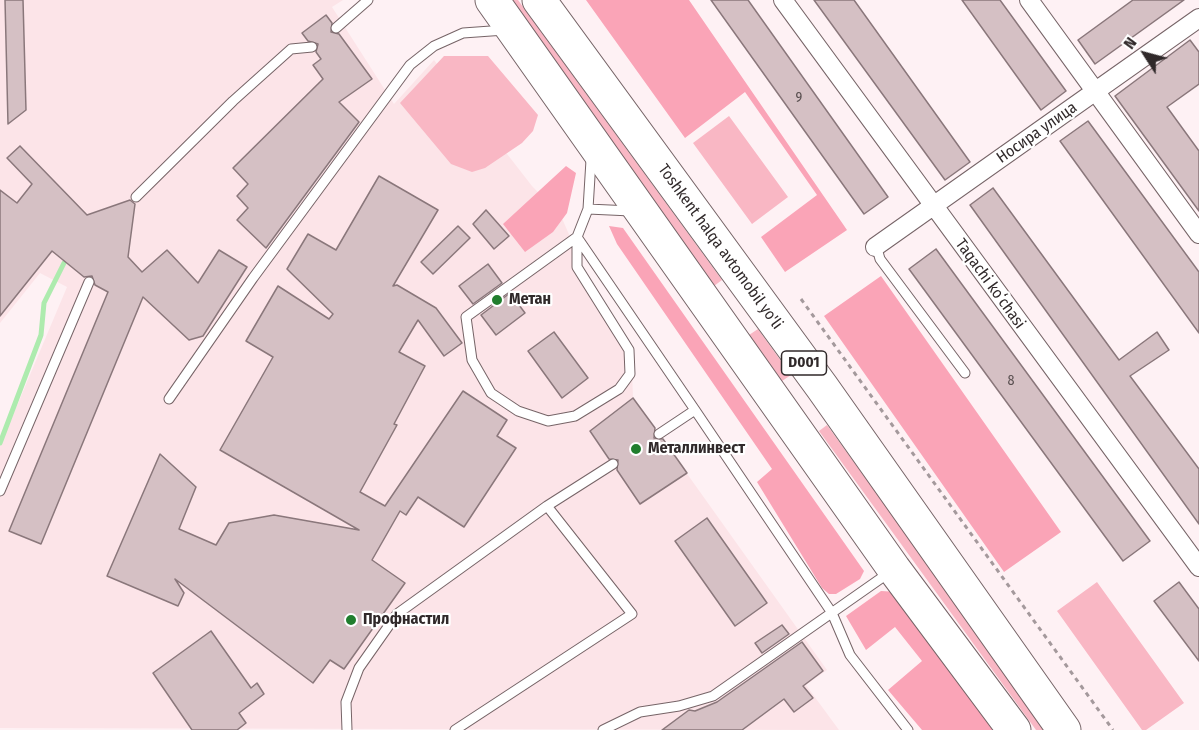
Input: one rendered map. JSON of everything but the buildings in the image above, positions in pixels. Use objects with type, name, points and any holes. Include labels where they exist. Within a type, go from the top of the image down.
[{"type":"highway","name":"D001","points":[[492,0],[894,569],[1014,730]]},
{"type":"highway","name":"Toshkent halqa avtomobil yo'li","points":[[539,0],[822,387],[1064,730]]},
{"type":"highway","points":[[714,314],[750,289]]},
{"type":"highway","points":[[785,413],[822,387]]},
{"type":"street","name":"Taqachi koʻchasi","points":[[783,0],[1199,567]]},
{"type":"street","points":[[1029,0],[1199,234]]},
{"type":"street","name":"Носира улица","points":[[875,246],[1199,18]]},
{"type":"lane","points":[[336,28],[368,0]]},
{"type":"lane","points":[[169,399],[253,278],[410,65],[435,46],[464,33],[513,29]]},
{"type":"lane","points":[[136,197],[233,101],[291,49],[312,47]]},
{"type":"lane","points":[[577,237],[466,317],[472,360],[491,393],[518,411],[548,421],[575,416],[619,389],[630,374],[629,350],[577,267],[577,237],[588,209],[591,139]]},
{"type":"lane","points":[[588,209],[642,212]]},
{"type":"lane","points":[[577,237],[832,613],[850,655],[908,730]]},
{"type":"lane","points":[[875,246],[880,259],[965,373]]},
{"type":"lane","points":[[0,491],[90,282]]},
{"type":"lane","points":[[659,434],[695,410]]},
{"type":"lane","points":[[347,730],[346,702],[359,668],[397,614],[547,506],[613,464]]},
{"type":"lane","points":[[455,730],[632,614],[547,506]]},
{"type":"lane","points":[[603,730],[640,712],[680,706],[713,696],[894,569]]},
{"type":"path","points":[[801,299],[1113,730]]},
{"type":"shaded area","points":[[0,0],[343,0],[332,7],[394,104],[434,60],[532,186],[561,216],[587,276],[631,345],[633,398],[827,670],[806,685],[839,730],[0,728],[0,446],[67,287],[40,273],[0,323]]},
{"type":"shaded area","points":[[506,0],[518,0],[722,280],[714,286]]},
{"type":"shaded area","points":[[586,0],[689,0],[847,230],[785,272],[761,237],[817,195],[745,92],[685,138]]},
{"type":"shaded area","points":[[444,56],[488,56],[538,115],[533,131],[522,143],[485,168],[472,172],[451,164],[400,103]]},
{"type":"shaded area","points":[[729,116],[788,197],[752,224],[693,143]]},
{"type":"shaded area","points":[[566,166],[576,173],[567,213],[553,232],[525,252],[503,224]]},
{"type":"shaded area","points":[[609,226],[623,228],[864,571],[860,579],[836,594],[829,594],[822,588],[757,482],[772,469],[617,244]]},
{"type":"shaded area","points":[[881,276],[1061,532],[1004,572],[824,316]]},
{"type":"shaded area","points":[[758,329],[791,375],[782,381],[749,335]]},
{"type":"shaded area","points":[[827,425],[1048,730],[1036,730],[819,431]]},
{"type":"shaded area","points":[[1097,582],[1184,703],[1146,730],[1142,730],[1057,611]]},
{"type":"shaded area","points":[[881,591],[899,592],[999,730],[922,730],[888,690],[922,661],[895,627],[866,650],[846,616]]},
{"type":"waterway","points":[[0,443],[41,335],[44,303],[64,263]]},
{"type":"place","name":"Метан","points":[[497,300]]},
{"type":"place","name":"Металлинвест","points":[[636,449]]},
{"type":"place","name":"Профнастил","points":[[351,620]]}]
